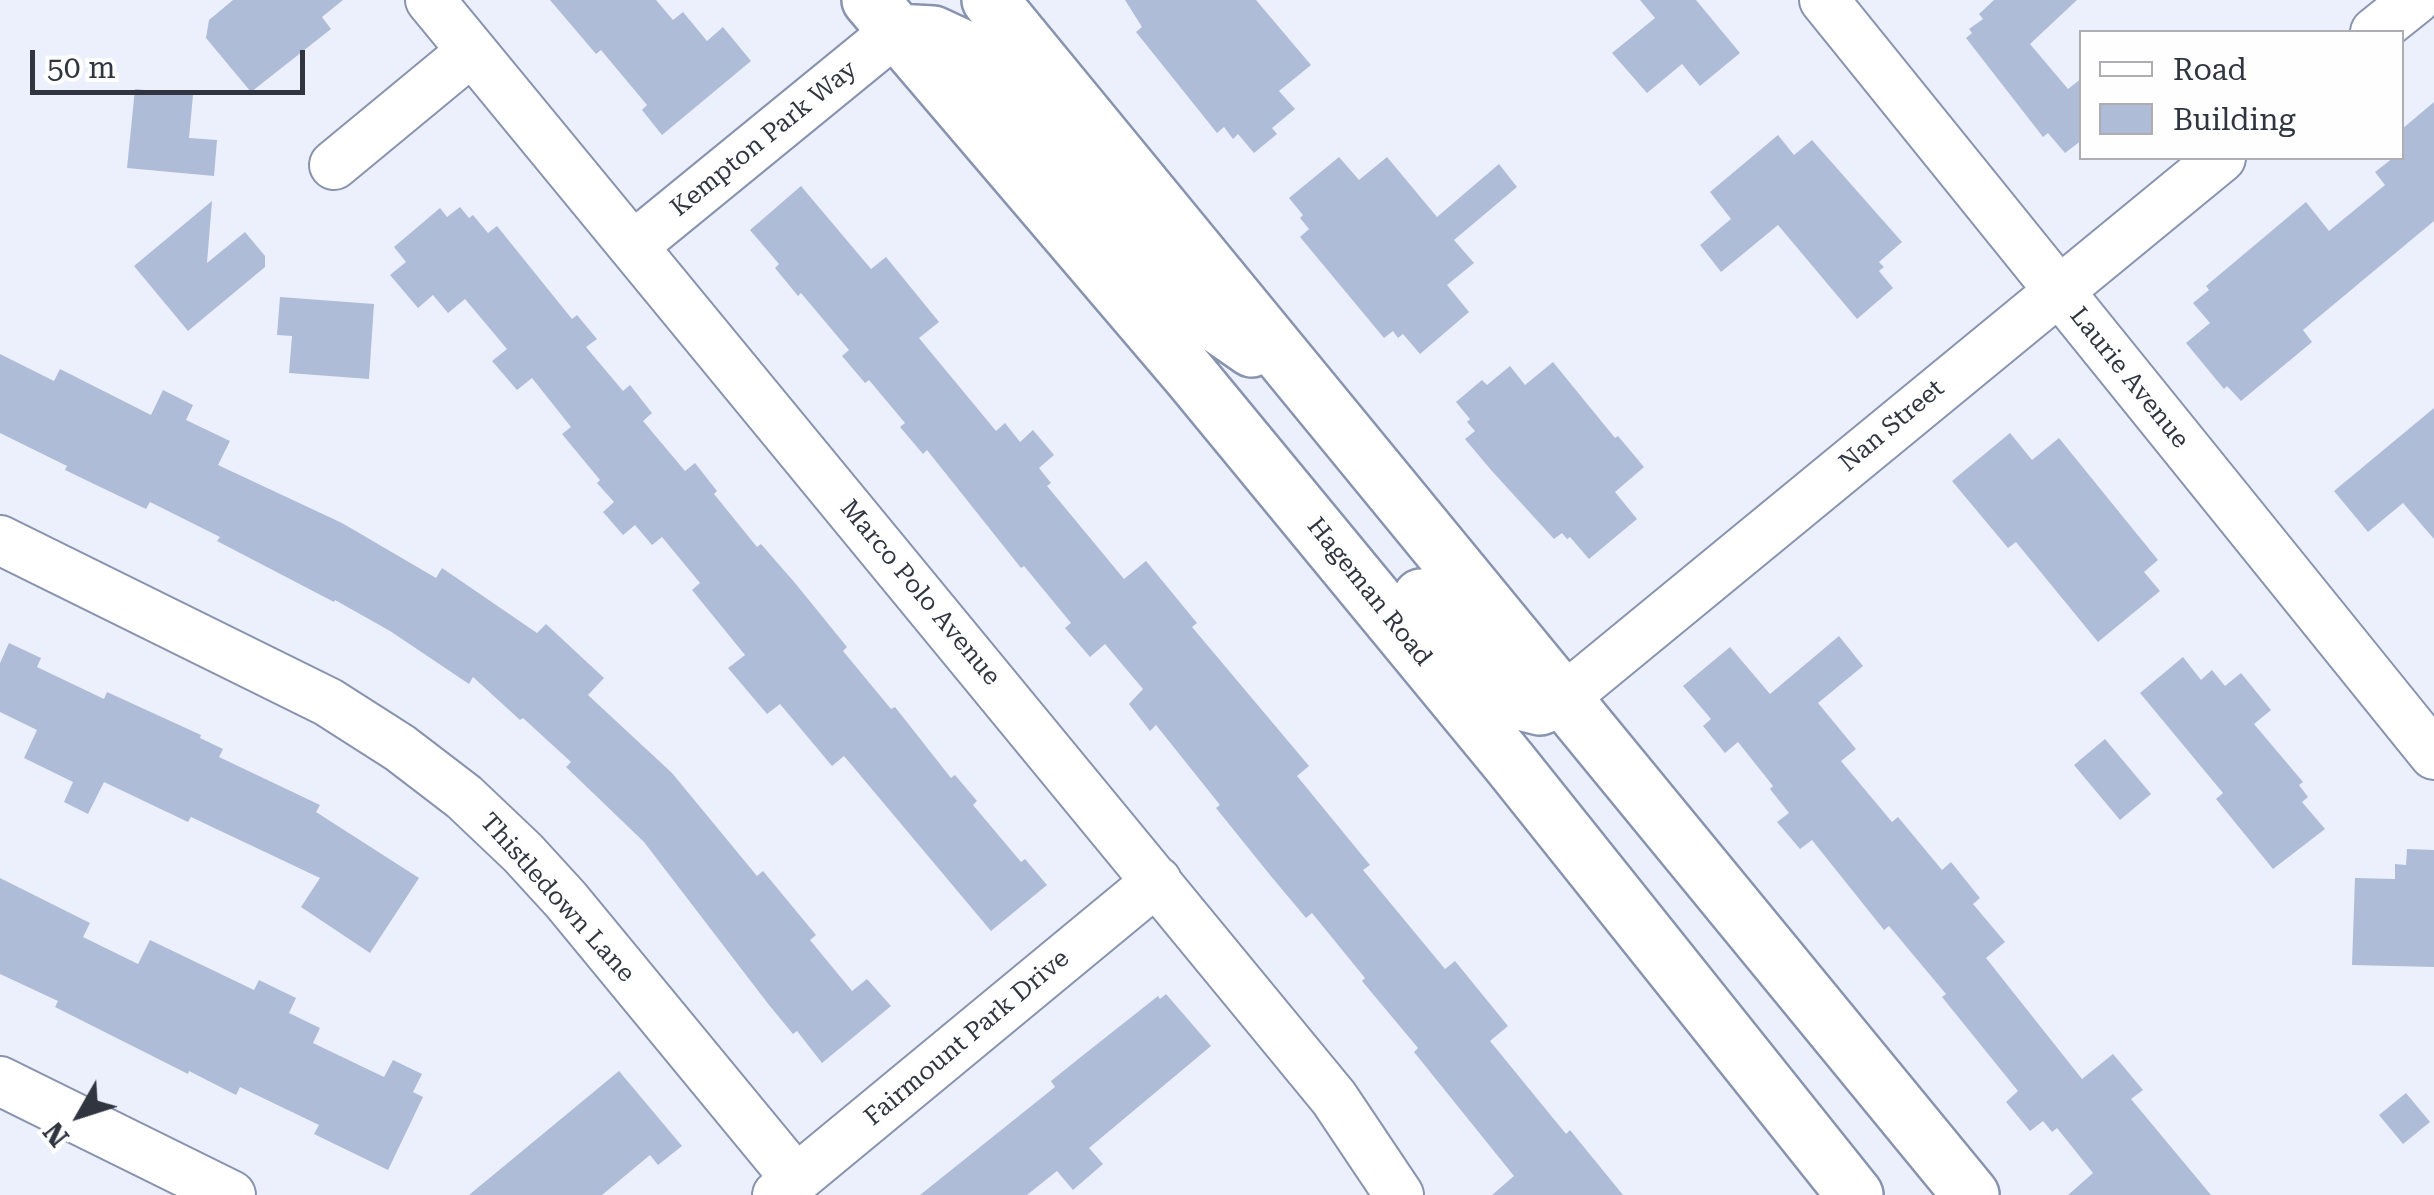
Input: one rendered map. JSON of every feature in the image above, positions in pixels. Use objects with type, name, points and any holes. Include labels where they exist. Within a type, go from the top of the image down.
[{"type":"main road","points":[[990,0],[1971,1195]]},
{"type":"main road","points":[[883,16],[972,52],[1187,304],[1308,388]]},
{"type":"main road","name":"Hageman Road","points":[[883,16],[1190,374],[1509,762],[1854,1195]]},
{"type":"main road","points":[[1190,374],[1299,453],[1508,699],[1540,707],[1565,697]]},
{"type":"street","name":"Marco Polo Avenue","points":[[430,0],[1334,1098],[1400,1195]]},
{"type":"street","name":"Laurie Avenue","points":[[1824,0],[2434,755]]},
{"type":"street","points":[[2378,30],[2416,0]]},
{"type":"street","name":"Kempton Park Way","points":[[633,246],[883,16]]},
{"type":"street","points":[[334,164],[472,51]]},
{"type":"street","name":"Nan Street","points":[[1565,697],[2218,160]]},
{"type":"street","name":"Thistledown Lane","points":[[0,540],[328,702],[400,748],[464,797],[566,900],[786,1187]]},
{"type":"street","name":"Fairmount Park Drive","points":[[786,1187],[1157,881]]},
{"type":"street","points":[[0,1081],[231,1195]]},
{"type":"building","points":[[233,0],[343,0],[322,17],[331,29],[251,92],[206,38],[209,20]]},
{"type":"building","points":[[550,0],[656,0],[673,20],[683,12],[707,41],[723,27],[751,61],[662,135],[642,110],[647,105],[601,50],[596,54]]},
{"type":"building","points":[[1125,0],[1256,0],[1311,65],[1279,91],[1295,109],[1272,128],[1277,134],[1254,153],[1238,134],[1233,139],[1224,127],[1217,133],[1136,32],[1142,27]]},
{"type":"building","points":[[1640,0],[1696,0],[1740,53],[1700,86],[1682,64],[1647,93],[1612,53],[1655,18]]},
{"type":"building","points":[[1994,0],[2077,0],[2030,44],[2068,89],[2079,80],[2079,142],[2065,153],[2048,133],[2043,137],[1966,38],[1972,33],[1969,29],[1983,19],[1979,14]]},
{"type":"building","points":[[135,89],[193,95],[189,138],[217,140],[214,176],[127,168]]},
{"type":"building","points":[[2434,102],[2434,221],[2303,330],[2312,342],[2241,401],[2227,386],[2224,389],[2186,343],[2210,323],[2193,303],[2209,290],[2206,286],[2306,202],[2329,231],[2385,185],[2375,172],[2390,160],[2404,160],[2404,127]]},
{"type":"building","points":[[1778,135],[1794,155],[1812,140],[1902,242],[1879,262],[1884,267],[1879,271],[1893,288],[1857,319],[1778,225],[1721,272],[1700,245],[1731,219],[1710,192]]},
{"type":"building","points":[[1339,157],[1359,180],[1387,157],[1437,217],[1499,164],[1517,187],[1454,240],[1474,263],[1447,285],[1469,312],[1420,354],[1403,334],[1398,338],[1393,331],[1384,338],[1300,237],[1309,229],[1289,198]]},
{"type":"building","points":[[801,186],[871,269],[886,257],[939,322],[919,338],[996,431],[1005,423],[1020,442],[1033,430],[1054,455],[1039,468],[1051,483],[1047,486],[1124,579],[1146,561],[1197,623],[1192,627],[1309,766],[1297,776],[1370,865],[1363,870],[1445,969],[1455,961],[1508,1026],[1490,1041],[1566,1134],[1570,1130],[1623,1195],[1492,1195],[1514,1176],[1414,1052],[1418,1048],[1312,913],[1306,918],[1216,808],[1220,805],[1156,725],[1150,731],[1129,704],[1143,689],[1105,644],[1090,657],[1065,628],[1071,623],[1024,566],[1021,568],[927,450],[923,454],[900,427],[905,423],[869,380],[865,383],[842,356],[849,350],[775,268],[779,264],[750,230]]},
{"type":"building","points":[[212,201],[207,263],[245,232],[265,256],[265,267],[188,331],[134,266]]},
{"type":"building","points":[[460,207],[488,233],[497,226],[572,319],[577,315],[597,339],[586,347],[623,391],[630,385],[652,413],[643,421],[685,471],[695,463],[717,491],[714,494],[757,547],[761,544],[795,583],[847,647],[843,651],[891,709],[895,707],[951,778],[955,775],[977,801],[973,805],[1021,862],[1025,859],[1047,885],[991,931],[844,756],[832,766],[780,704],[767,714],[728,668],[745,655],[692,590],[700,583],[662,537],[652,545],[635,525],[623,535],[603,512],[614,502],[562,434],[571,427],[532,378],[517,390],[492,361],[507,349],[465,299],[448,313],[433,295],[418,308],[390,275],[406,262],[394,247],[440,208],[447,217]]},
{"type":"building","points":[[280,297],[374,304],[369,379],[289,373],[292,336],[277,335]]},
{"type":"building","points":[[0,354],[54,381],[60,369],[151,415],[163,390],[193,405],[186,420],[230,441],[218,465],[342,523],[436,578],[442,568],[537,633],[546,624],[604,678],[588,695],[672,773],[757,876],[763,871],[816,935],[810,940],[852,991],[867,979],[891,1006],[822,1063],[797,1031],[793,1034],[769,1005],[644,842],[566,767],[571,762],[523,718],[520,720],[473,677],[469,684],[390,631],[217,541],[220,537],[150,502],[146,509],[0,433]]},
{"type":"building","points":[[1553,362],[1644,467],[1615,492],[1637,519],[1589,559],[1570,537],[1567,539],[1562,533],[1554,539],[1491,470],[1465,439],[1475,431],[1456,402],[1482,380],[1487,385],[1510,366],[1525,385]]},
{"type":"building","points":[[2434,408],[2434,539],[2403,503],[2368,532],[2334,491]]},
{"type":"building","points":[[2010,433],[2032,460],[2059,438],[2158,560],[2144,572],[2160,591],[2098,642],[2016,542],[2008,548],[1952,481]]},
{"type":"building","points":[[1839,636],[1863,666],[1818,703],[1856,749],[1841,761],[1892,822],[1898,817],[1942,870],[1951,862],[1980,898],[1973,904],[2005,942],[1986,958],[2082,1079],[2113,1054],[2143,1090],[2131,1099],[2211,1195],[2068,1195],[2093,1173],[2057,1128],[2052,1132],[2043,1121],[2030,1131],[2006,1102],[2018,1091],[1942,997],[1946,994],[1889,926],[1884,930],[1812,840],[1800,849],[1777,822],[1789,813],[1770,789],[1773,786],[1738,742],[1725,753],[1703,726],[1711,719],[1683,686],[1730,647],[1770,694]]},
{"type":"building","points":[[9,643],[41,658],[37,667],[104,699],[107,692],[201,735],[200,738],[223,749],[219,757],[320,805],[316,812],[419,878],[370,953],[301,907],[320,878],[191,817],[188,822],[104,782],[88,814],[64,802],[73,782],[24,758],[37,730],[0,712],[0,663]]},
{"type":"building","points":[[2183,657],[2201,680],[2212,670],[2225,686],[2241,673],[2271,710],[2254,724],[2303,782],[2299,785],[2308,797],[2302,802],[2325,829],[2273,869],[2216,799],[2223,793],[2140,693]]},
{"type":"building","points":[[2105,739],[2151,794],[2120,820],[2074,765]]},
{"type":"building","points":[[2407,849],[2434,850],[2434,967],[2352,965],[2355,878],[2395,879],[2395,864],[2406,865]]},
{"type":"building","points":[[0,878],[90,923],[83,937],[138,964],[150,940],[254,990],[259,980],[296,998],[289,1013],[320,1028],[313,1043],[384,1077],[393,1060],[422,1074],[413,1092],[423,1097],[388,1170],[314,1134],[319,1125],[240,1087],[236,1095],[189,1071],[188,1074],[55,1007],[58,1001],[0,974]]},
{"type":"building","points":[[1166,994],[1211,1046],[1089,1148],[1103,1164],[1073,1190],[1057,1171],[1027,1195],[920,1195],[1055,1087],[1051,1081],[1158,996],[1160,999]]},
{"type":"building","points":[[619,1071],[682,1146],[658,1165],[650,1155],[602,1195],[469,1195]]},
{"type":"building","points":[[2406,1093],[2430,1122],[2403,1144],[2379,1115]]}]
